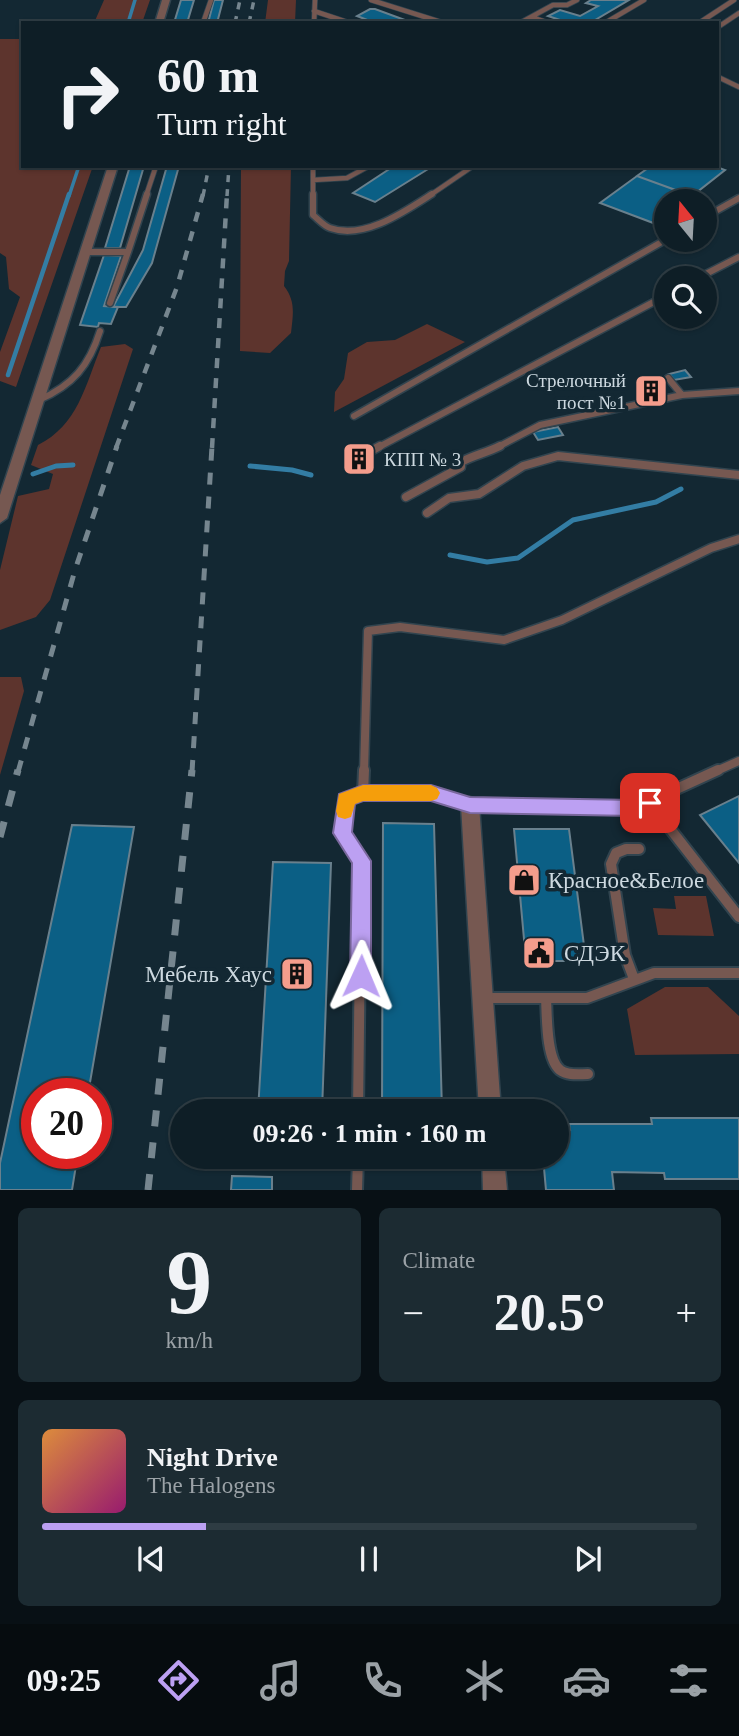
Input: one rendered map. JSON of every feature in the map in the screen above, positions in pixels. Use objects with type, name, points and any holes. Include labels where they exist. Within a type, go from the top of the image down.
[{"type":"street","points":[[160,21],[166,0]]},
{"type":"street","points":[[0,518],[112,168]]},
{"type":"street","points":[[470,805],[489,1099]]},
{"type":"street","points":[[494,1169],[495,1190]]},
{"type":"lane","points":[[204,21],[211,0]]},
{"type":"lane","points":[[314,21],[315,0]]},
{"type":"lane","points":[[371,0],[438,21]]},
{"type":"lane","points":[[524,21],[553,5],[567,5],[577,0]]},
{"type":"lane","points":[[608,21],[644,0]]},
{"type":"lane","points":[[702,21],[734,0]]},
{"type":"lane","points":[[314,11],[344,21]]},
{"type":"lane","points":[[719,26],[739,13]]},
{"type":"lane","points":[[531,17],[544,21]]},
{"type":"lane","points":[[719,77],[739,87]]},
{"type":"lane","points":[[110,303],[155,168]]},
{"type":"lane","points":[[313,168],[313,215],[318,222],[338,230],[350,231],[380,225],[470,168]]},
{"type":"lane","points":[[313,180],[347,178],[365,168]]},
{"type":"lane","points":[[718,210],[739,198]]},
{"type":"lane","points":[[354,416],[654,246]]},
{"type":"lane","points":[[86,251],[128,252]]},
{"type":"lane","points":[[717,268],[739,257]]},
{"type":"lane","points":[[362,456],[654,302]]},
{"type":"lane","points":[[38,400],[64,390],[82,373],[91,359],[100,331]]},
{"type":"lane","points":[[668,379],[682,395]]},
{"type":"lane","points":[[406,497],[461,467],[461,462],[475,454],[482,455],[540,425],[682,395],[739,391]]},
{"type":"lane","points":[[426,513],[449,498],[478,494],[523,466],[558,456],[739,475]]},
{"type":"lane","points":[[363,793],[368,631],[400,627],[504,640],[562,620],[711,548],[739,539]]},
{"type":"lane","points":[[358,1099],[361,861],[343,833],[346,799],[363,793],[431,793],[470,805],[635,808],[739,761]]},
{"type":"lane","points":[[650,803],[739,917]]},
{"type":"lane","points":[[634,979],[625,955],[611,864],[616,853],[626,849],[639,849]]},
{"type":"lane","points":[[481,998],[587,998],[654,973],[739,973]]},
{"type":"lane","points":[[546,998],[552,1059],[558,1069],[568,1074],[588,1074]]},
{"type":"lane","points":[[357,1190],[358,1169]]},
{"type":"shaded area","points":[[104,0],[150,0],[143,21],[95,21]]},
{"type":"shaded area","points":[[268,0],[296,0],[295,21],[265,21]]},
{"type":"shaded area","points":[[0,39],[21,39],[21,168],[92,168],[16,387],[0,381],[0,352],[20,297],[9,289],[6,257],[0,253]]},
{"type":"shaded area","points":[[241,168],[291,168],[289,261],[284,286],[292,303],[291,333],[270,353],[240,351]]},
{"type":"shaded area","points":[[427,324],[465,342],[334,412],[335,392],[344,379],[348,353],[367,342],[395,340]]},
{"type":"shaded area","points":[[125,344],[133,349],[50,600],[36,617],[0,630],[0,570],[18,496],[49,489],[53,474],[31,465],[38,445],[52,437],[71,415],[85,390],[101,347]]},
{"type":"shaded area","points":[[0,677],[21,677],[24,691],[0,775]]},
{"type":"shaded area","points":[[674,896],[706,896],[714,936],[658,935],[653,908],[676,909]]},
{"type":"shaded area","points":[[665,987],[708,987],[739,1016],[739,1054],[635,1055],[627,1009]]},
{"type":"building","points":[[181,0],[194,0],[188,21],[175,21]]},
{"type":"building","points":[[214,0],[223,0],[218,21],[209,21]]},
{"type":"building","points":[[591,0],[629,0],[593,21],[563,21],[548,16],[560,10],[580,16],[598,6],[586,3]]},
{"type":"building","points":[[375,9],[408,21],[370,21],[357,16]]},
{"type":"building","points":[[129,168],[143,168],[120,248],[105,248]]},
{"type":"building","points":[[166,168],[178,168],[152,263],[126,307],[113,307],[143,250]]},
{"type":"building","points":[[391,168],[430,168],[375,202],[353,193]]},
{"type":"building","points":[[648,168],[725,170],[701,189],[673,189],[637,176]]},
{"type":"building","points":[[637,176],[673,189],[654,189],[654,223],[600,203]]},
{"type":"building","points":[[104,255],[121,256],[104,306],[118,307],[111,324],[99,323],[98,327],[80,325]]},
{"type":"building","points":[[685,370],[691,377],[674,380],[669,374]]},
{"type":"building","name":"Стрелочный пост №1","points":[[655,385],[662,396],[647,398],[640,387]]},
{"type":"building","points":[[558,427],[563,435],[538,440],[533,432]]},
{"type":"building","name":"КПП № 3","points":[[358,453],[373,464],[364,469],[349,458]]},
{"type":"building","points":[[739,796],[739,863],[700,815]]},
{"type":"building","points":[[383,823],[434,824],[442,1099],[382,1099]]},
{"type":"building","points":[[72,825],[134,827],[91,1078],[21,1078],[21,1169],[75,1169],[72,1190],[0,1190],[0,1163]]},
{"type":"building","points":[[514,829],[569,829],[586,961],[526,961]]},
{"type":"building","name":"Мебель Хаус","points":[[273,862],[331,863],[322,1099],[259,1099]]},
{"type":"building","points":[[651,1118],[739,1118],[739,1179],[665,1179],[664,1173],[612,1172],[614,1190],[546,1190],[544,1169],[569,1169],[569,1124],[652,1124]]},
{"type":"building","points":[[232,1176],[272,1177],[272,1190],[231,1190]]},
{"type":"waterway","points":[[129,21],[135,0]]},
{"type":"waterway","points":[[69,196],[78,168]]},
{"type":"waterway","points":[[8,375],[69,194]]},
{"type":"waterway","points":[[33,474],[56,466],[73,465]]},
{"type":"waterway","points":[[250,466],[292,470],[311,475]]},
{"type":"waterway","points":[[450,555],[487,562],[518,558],[573,520],[656,502],[681,489]]},
{"type":"railway","points":[[235,21],[240,0]]},
{"type":"railway","points":[[249,21],[254,0]]},
{"type":"railway","points":[[203,196],[209,168]]},
{"type":"railway","points":[[227,196],[229,168]]},
{"type":"railway","points":[[116,448],[177,287],[203,194]]},
{"type":"railway","points":[[212,448],[227,194]]},
{"type":"railway","points":[[18,772],[75,570],[117,446]]},
{"type":"railway","points":[[192,772],[212,446]]},
{"type":"railway","points":[[0,837],[18,770]]},
{"type":"railway","points":[[148,1190],[192,770]]},
{"type":"slow traffic","points":[[345,811],[346,799],[363,793],[431,793]]},
{"type":"place","name":"Стрелочный пост №1","points":[[651,391]]},
{"type":"place","name":"КПП № 3","points":[[359,459]]},
{"type":"place","name":"Красное&Белое","points":[[524,880]]},
{"type":"place","name":"СДЭК","points":[[539,953]]},
{"type":"place","name":"Мебель Хаус","points":[[297,974]]},
{"type":"route","points":[[361,976],[361,861],[343,833],[346,799],[363,793],[431,793],[470,805],[635,808],[650,803]]}]
